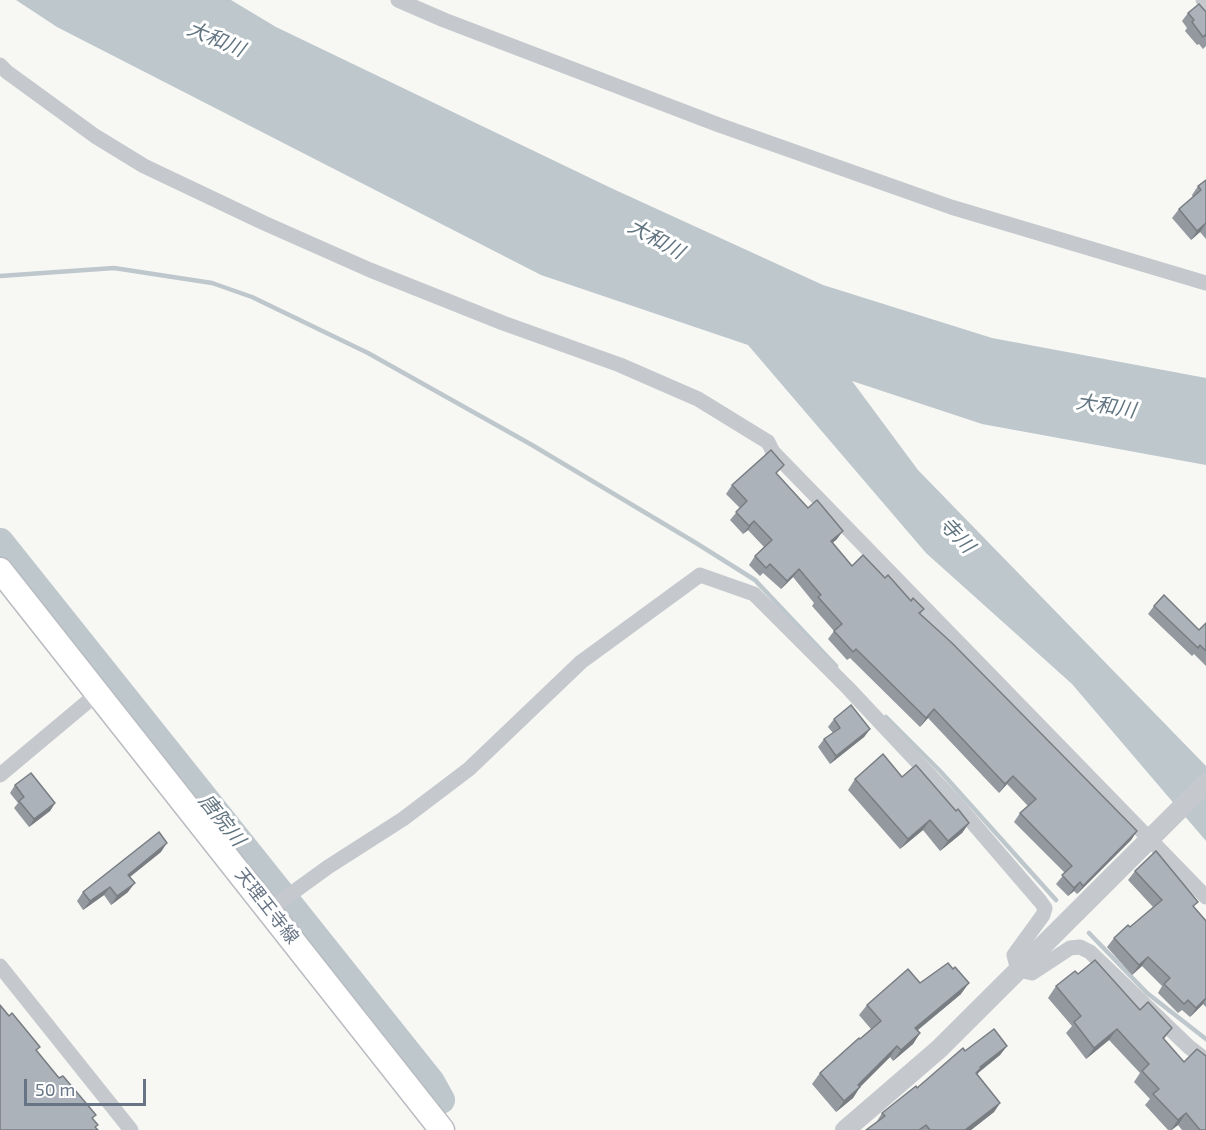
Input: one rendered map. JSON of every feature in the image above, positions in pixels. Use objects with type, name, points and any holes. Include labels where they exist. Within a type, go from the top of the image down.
[{"type":"main road","name":"天理王寺線","points":[[0,570],[270,909],[442,1130]]},
{"type":"street","points":[[398,0],[444,20],[719,125],[951,207],[1206,283]]},
{"type":"street","points":[[0,65],[95,136],[144,165],[264,223],[370,270],[503,323],[620,365],[698,399],[768,442],[773,452],[1152,838],[1206,897]]},
{"type":"street","points":[[270,909],[328,867],[403,819],[469,769],[581,662],[700,575],[754,594],[848,688],[954,801],[1040,901],[1045,908],[1043,915],[1014,955],[1018,970]]},
{"type":"street","points":[[0,775],[98,693]]},
{"type":"street","points":[[845,1130],[939,1049],[1206,783]]},
{"type":"street","points":[[1018,970],[1032,973],[1071,948],[1080,947],[1090,952],[1189,1047],[1206,1060]]},
{"type":"street","points":[[0,966],[131,1130]]},
{"type":"water","points":[[16,0],[231,0],[276,27],[611,188],[823,285],[992,338],[1206,378],[1206,465],[982,424],[852,381],[918,470],[1206,766],[1206,841],[1072,684],[926,553],[748,345],[541,275],[57,27]]},
{"type":"building","points":[[1199,4],[1206,12],[1206,36],[1203,37],[1188,13]]},
{"type":"building","points":[[1206,180],[1206,223],[1197,231],[1179,209],[1201,190],[1198,186]]},
{"type":"building","points":[[771,450],[784,465],[776,473],[808,508],[817,500],[843,531],[831,541],[852,566],[863,555],[885,578],[888,575],[911,601],[913,598],[924,609],[919,613],[952,643],[1137,831],[1083,886],[1080,882],[1074,888],[1062,875],[1072,866],[1020,813],[1036,799],[1013,776],[1005,784],[934,709],[926,718],[856,649],[853,652],[834,631],[842,624],[818,597],[821,595],[799,569],[787,581],[770,564],[766,568],[755,556],[772,540],[754,521],[749,526],[736,512],[747,501],[732,485]]},
{"type":"building","points":[[1164,595],[1199,630],[1206,623],[1206,651],[1200,645],[1198,648],[1154,606]]},
{"type":"building","points":[[851,705],[870,729],[836,756],[824,739],[840,728],[834,719]]},
{"type":"building","points":[[883,754],[902,777],[916,765],[969,823],[948,841],[930,820],[908,839],[855,779]]},
{"type":"building","points":[[31,773],[55,803],[34,819],[19,801],[24,797],[15,785]]},
{"type":"building","points":[[159,832],[167,843],[128,875],[135,883],[117,896],[110,887],[90,901],[83,892]]},
{"type":"building","points":[[1156,851],[1198,902],[1193,906],[1206,921],[1206,998],[1196,1008],[1188,1000],[1184,1004],[1164,984],[1170,978],[1148,957],[1139,965],[1114,938],[1162,900],[1135,871]]},
{"type":"building","points":[[1095,960],[1140,1010],[1148,1002],[1172,1028],[1163,1038],[1184,1062],[1197,1049],[1206,1056],[1206,1130],[1200,1130],[1186,1113],[1178,1120],[1153,1094],[1159,1089],[1142,1071],[1149,1064],[1117,1029],[1094,1048],[1074,1022],[1081,1016],[1056,986],[1075,971],[1078,974]]},
{"type":"building","points":[[948,963],[953,969],[955,967],[969,983],[915,1028],[920,1033],[901,1050],[897,1046],[858,1085],[860,1087],[844,1101],[820,1073],[881,1021],[867,1005],[908,969],[920,983]]},
{"type":"building","points":[[0,1005],[9,1016],[12,1013],[40,1047],[36,1050],[59,1078],[63,1076],[96,1115],[92,1118],[98,1125],[95,1127],[98,1130],[0,1130]]},
{"type":"building","points":[[994,1029],[1007,1046],[980,1067],[976,1073],[1000,1103],[965,1130],[930,1130],[926,1125],[919,1130],[866,1130],[885,1116],[882,1113],[916,1086],[917,1088],[963,1048],[965,1051]]},
{"type":"waterway","points":[[0,276],[114,268],[212,283],[252,297],[368,353],[532,445],[755,580],[836,666]]},
{"type":"waterway","name":"唐院川","points":[[0,542],[431,1082],[441,1100]]},
{"type":"waterway","points":[[886,717],[941,772],[1056,900]]},
{"type":"waterway","points":[[1089,933],[1147,993],[1206,1039]]},
{"type":"water label","name":"大和川","points":[[216,39]]},
{"type":"water label","name":"大和川","points":[[656,239]]},
{"type":"water label","name":"大和川","points":[[1106,406]]},
{"type":"water label","name":"寺川","points":[[957,535]]}]
